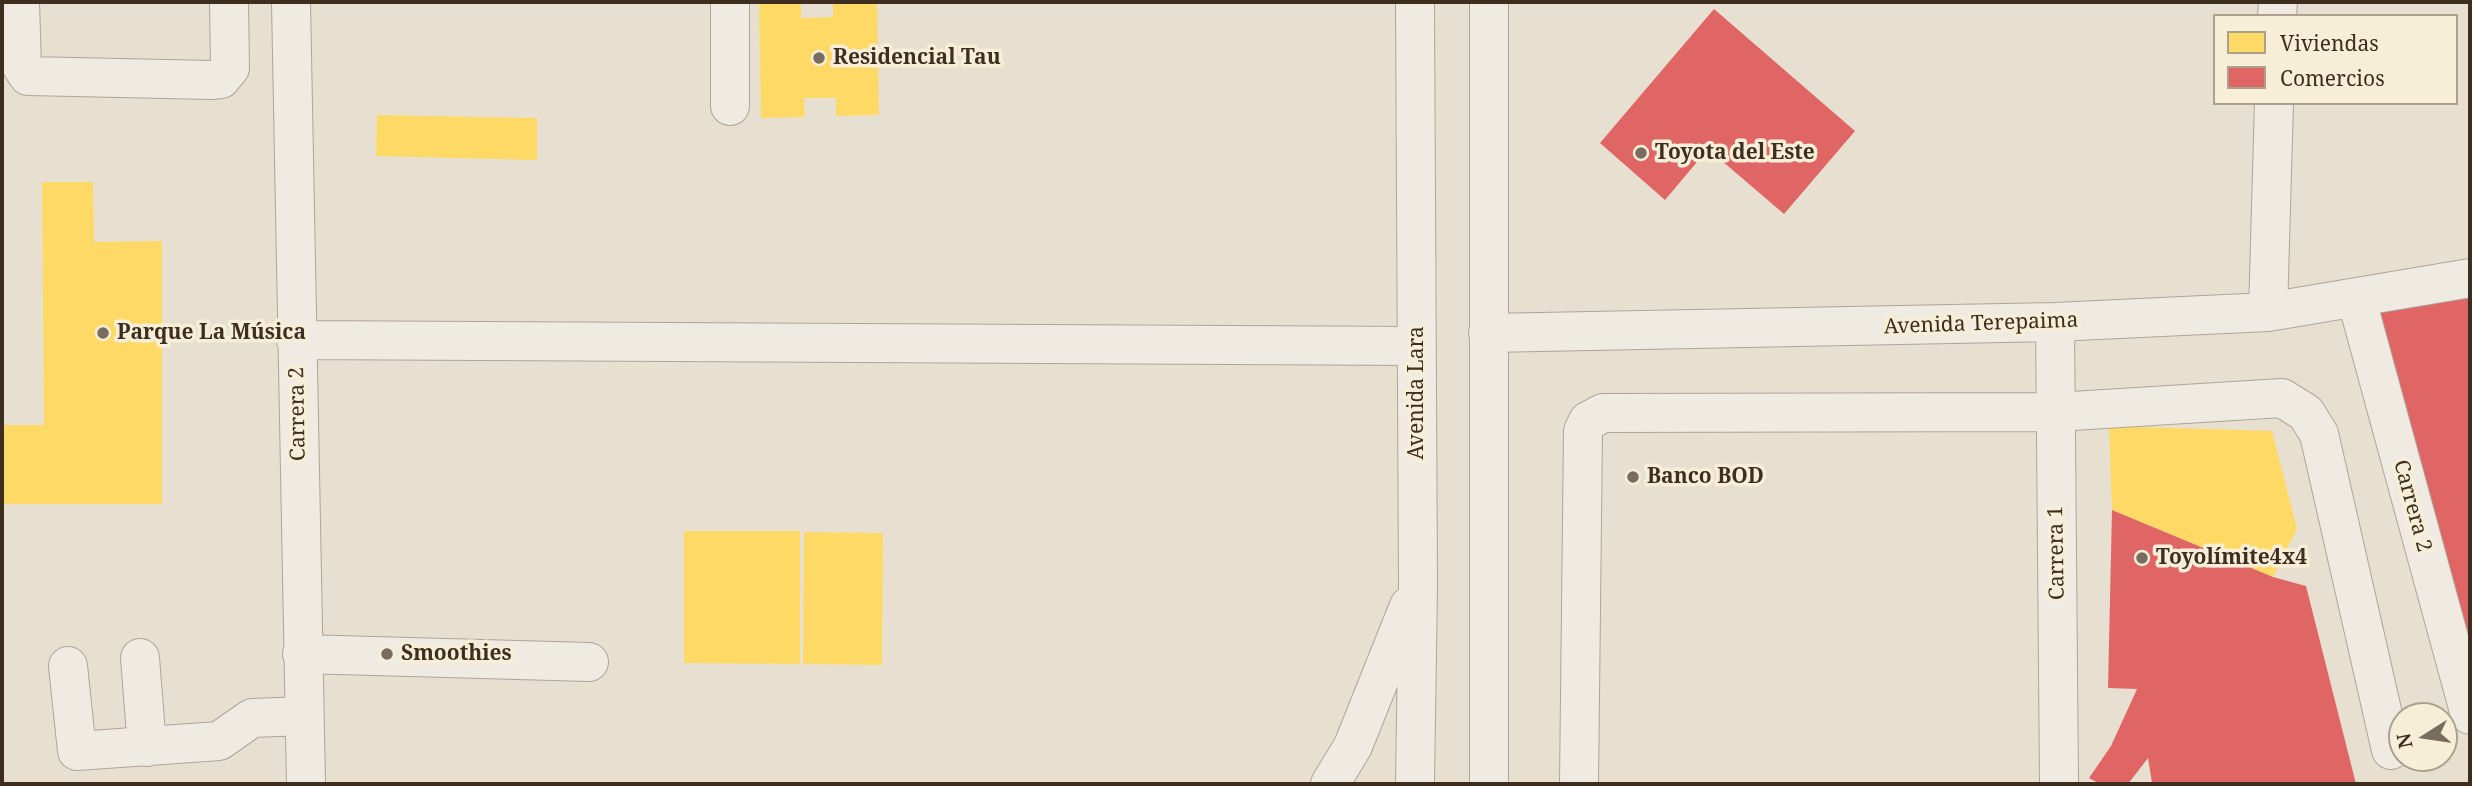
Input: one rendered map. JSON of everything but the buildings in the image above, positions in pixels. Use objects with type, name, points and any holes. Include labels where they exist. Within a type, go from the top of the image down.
[{"type":"street","points":[[20,2],[22,67],[28,76],[211,80],[221,79],[230,68],[229,2]]},
{"type":"street","name":"Carrera 2","points":[[291,2],[306,784]]},
{"type":"street","points":[[730,2],[730,106]]},
{"type":"street","name":"Avenida Lara","points":[[1415,2],[1418,585],[1415,784]]},
{"type":"street","points":[[1489,2],[1489,784]]},
{"type":"street","points":[[2269,312],[2274,105]]},
{"type":"street","name":"Avenida Terepaima","points":[[1488,333],[2055,322],[2269,312],[2470,278]]},
{"type":"street","name":"Carrera 2","points":[[2356,297],[2470,715]]},
{"type":"street","name":"Carrera 1","points":[[2055,322],[2059,784]]},
{"type":"street","points":[[296,340],[1417,346]]},
{"type":"street","points":[[1579,784],[1583,431],[1588,421],[1603,413],[2056,412],[2282,398],[2306,413],[2319,434],[2388,737]]},
{"type":"street","points":[[1330,784],[1353,746],[1418,585]]},
{"type":"street","points":[[302,654],[589,662]]},
{"type":"street","points":[[140,658],[148,747]]},
{"type":"street","points":[[68,666],[77,751],[219,741],[253,718],[304,716]]},
{"type":"place","name":"Residencial Tau","points":[[819,58]]},
{"type":"place","name":"Toyota del Este","points":[[1641,153]]},
{"type":"place","name":"Parque La Música","points":[[103,333]]},
{"type":"place","name":"Banco BOD","points":[[1633,477]]},
{"type":"place","name":"Toyolímite4x4","points":[[2142,558]]},
{"type":"place","name":"Smoothies","points":[[387,654]]}]
